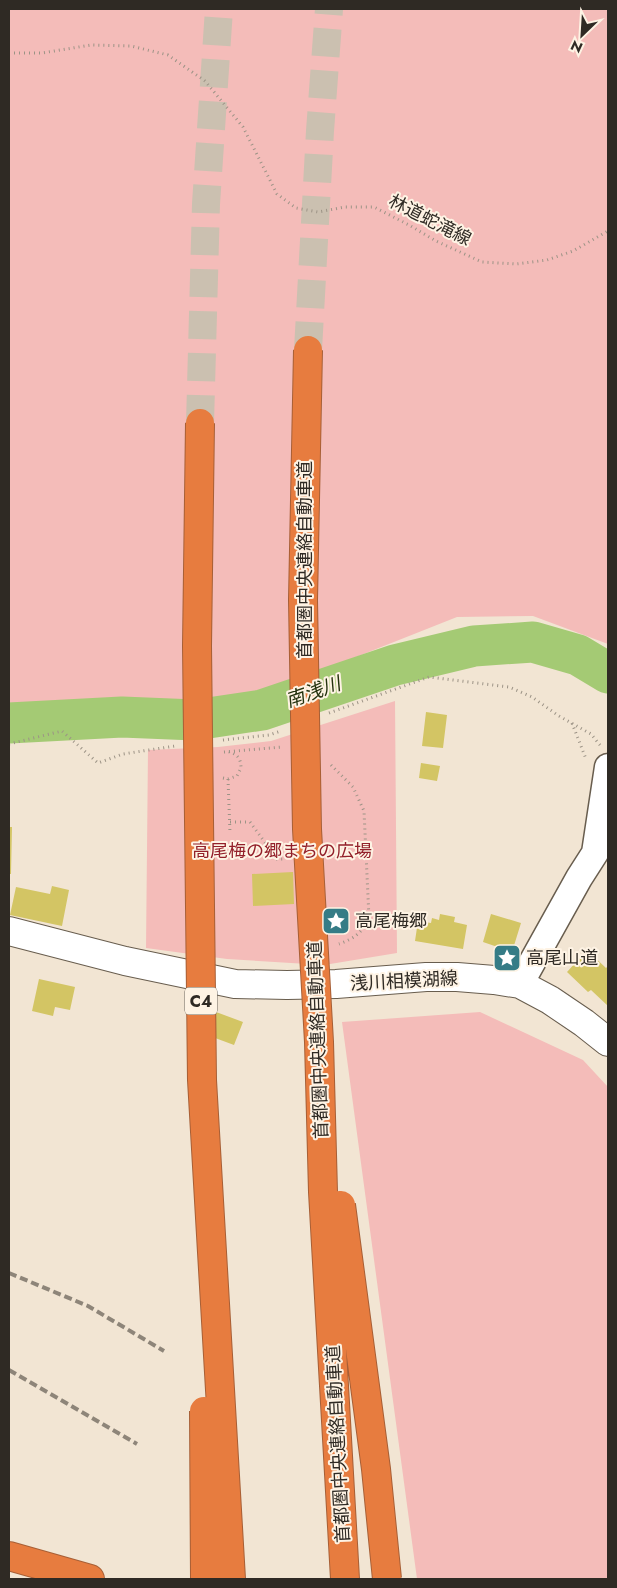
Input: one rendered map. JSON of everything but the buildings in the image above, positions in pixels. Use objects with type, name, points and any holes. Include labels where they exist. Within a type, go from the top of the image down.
[{"type":"highway","name":"首都圏中央連絡自動車道","points":[[308,350],[303,600],[308,829],[319,1042],[324,1192],[345,1579]]},
{"type":"highway","name":"C4","points":[[200,423],[197,655],[202,1080],[231,1579]]},
{"type":"highway","points":[[319,1042],[376,1469],[387,1579]]},
{"type":"highway","points":[[202,1080],[205,1579]]},
{"type":"highway","points":[[9,1556],[90,1579]]},
{"type":"main road","name":"浅川相模湖線","points":[[9,931],[125,961],[235,984],[336,984],[426,977],[457,977],[520,984],[550,1000],[608,1042]]},
{"type":"street","points":[[520,984],[579,878],[595,854],[605,756]]},
{"type":"path","name":"林道蛇滝線","points":[[9,53],[42,52],[91,45],[131,46],[168,55],[205,81],[243,127],[277,194],[296,208],[318,212],[345,207],[374,207],[409,224],[436,242],[482,262],[516,264],[548,260],[573,251],[608,230]]},
{"type":"path","points":[[322,716],[429,678],[509,687],[532,697],[559,716],[591,734],[605,756]]},
{"type":"path","points":[[214,741],[269,735],[287,728]]},
{"type":"path","points":[[9,744],[62,731],[98,763],[124,754],[178,746]]},
{"type":"path","points":[[219,755],[225,751],[233,753],[240,759],[241,768],[237,776],[228,779],[219,776]]},
{"type":"path","points":[[228,779],[230,833]]},
{"type":"green space","points":[[9,9],[608,9],[608,644],[533,616],[457,617],[351,659],[222,705],[79,699],[9,714]]},
{"type":"green space","name":"高尾梅の郷まちの広場","points":[[395,701],[397,953],[324,965],[227,959],[146,948],[148,750],[218,747],[271,741]]},
{"type":"green space","points":[[480,1012],[583,1060],[608,1087],[608,1579],[417,1579],[342,1022]]},
{"type":"waterway","name":"南浅川","points":[[9,723],[122,717],[195,720],[262,710],[395,665],[474,646],[533,642],[578,655],[608,673]]},
{"type":"tunnel","points":[[200,423],[206,204],[219,9]]},
{"type":"tunnel","points":[[308,350],[329,9]]},
{"type":"railway","points":[[9,1273],[88,1306],[164,1351]]},
{"type":"railway","points":[[9,1370],[137,1444]]},
{"type":"place","name":"高尾梅郷","points":[[336,921]]},
{"type":"place","name":"高尾山道","points":[[507,958]]}]
